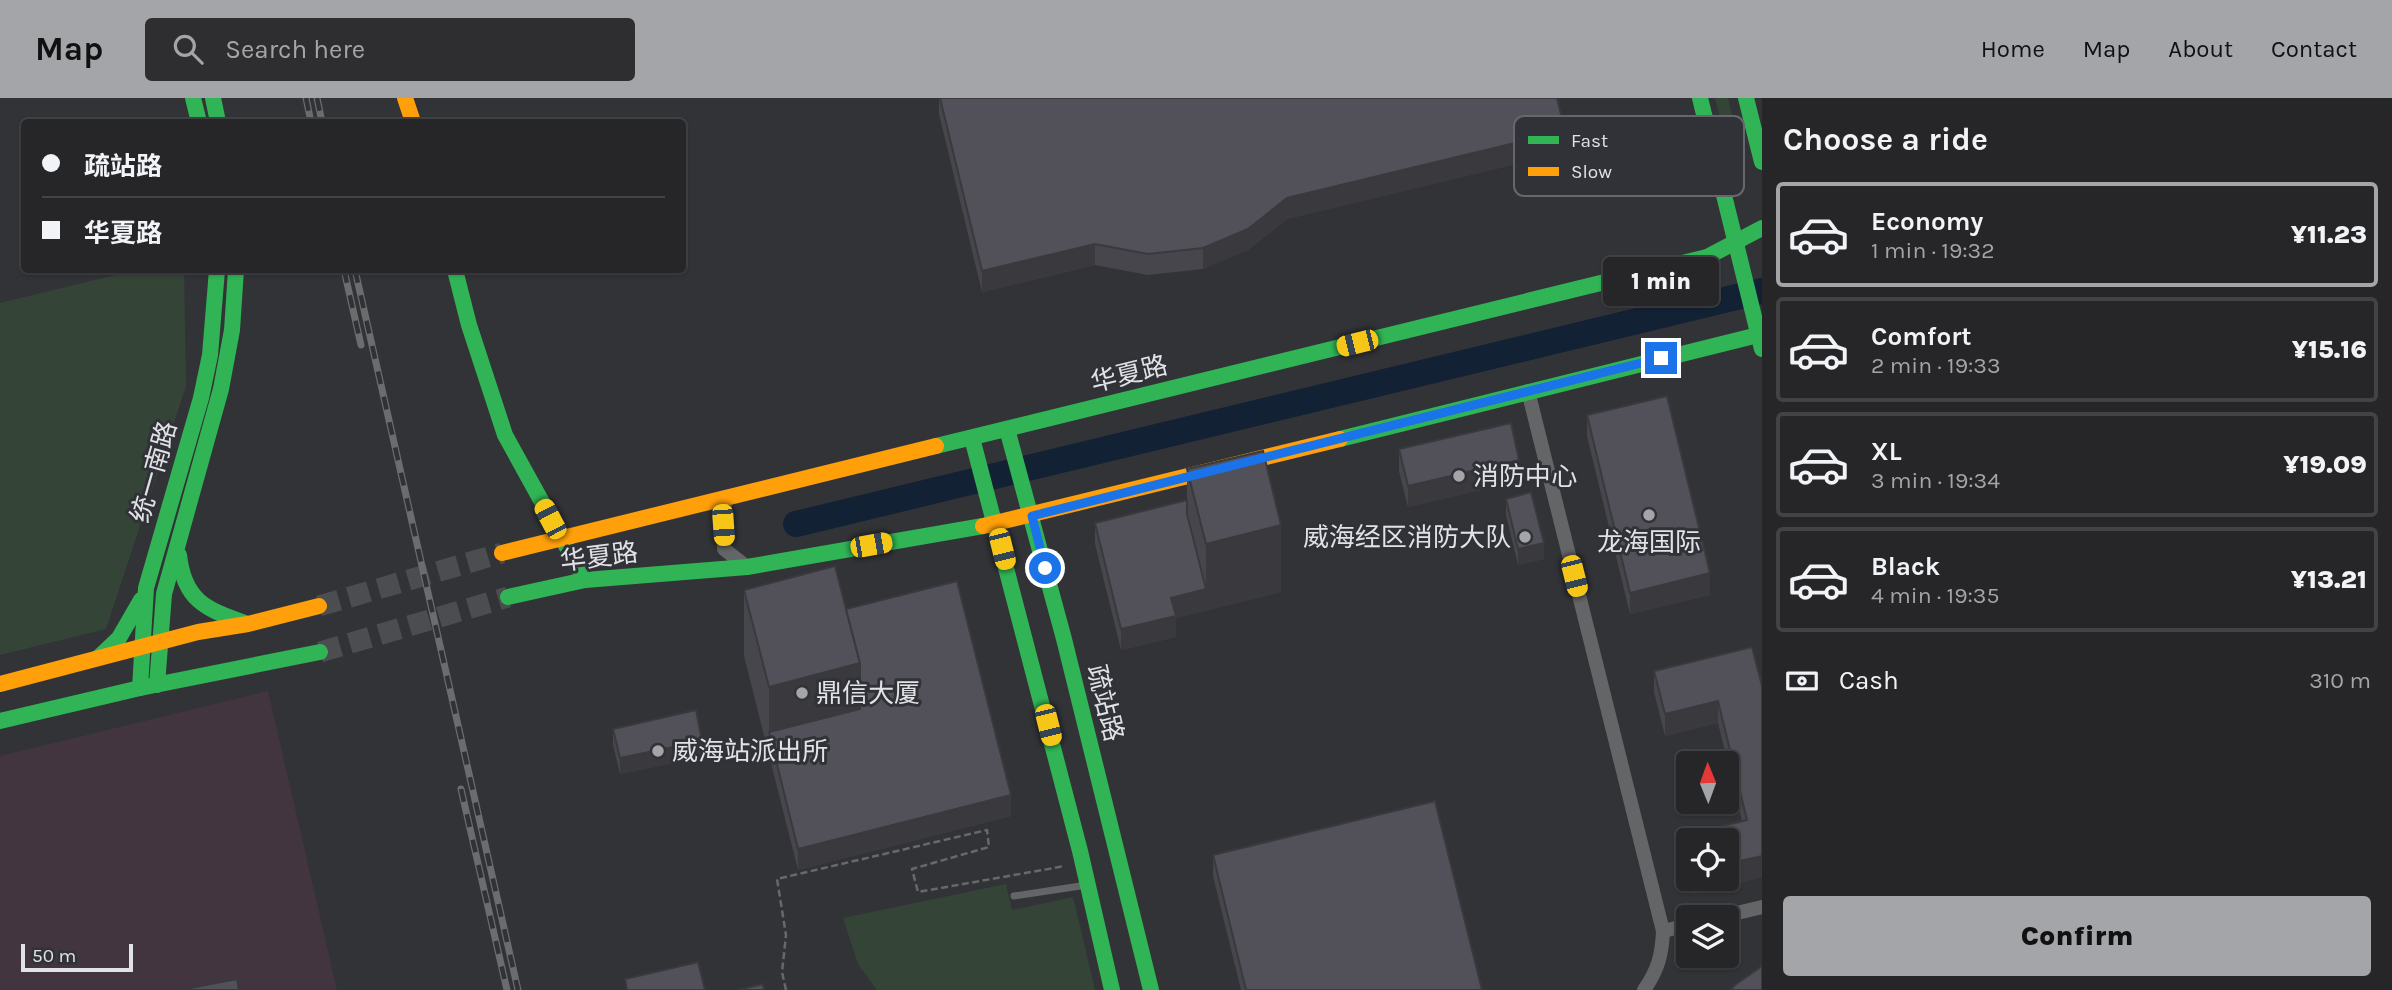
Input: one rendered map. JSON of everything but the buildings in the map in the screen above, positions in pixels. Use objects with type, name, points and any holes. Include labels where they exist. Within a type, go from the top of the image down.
[{"type":"main road","points":[[193,98],[198,119]]},
{"type":"main road","points":[[213,98],[217,119]]},
{"type":"main road","points":[[405,98],[413,119]]},
{"type":"main road","points":[[1700,98],[1704,116]]},
{"type":"main road","points":[[1746,98],[1762,162]]},
{"type":"main road","points":[[1724,196],[1761,339]]},
{"type":"main road","name":"华夏路","points":[[502,553],[726,497],[974,444],[1707,257],[1762,228]]},
{"type":"main road","name":"统一南路","points":[[140,688],[146,588],[201,398],[210,355],[217,273]]},
{"type":"main road","name":"统一南路","points":[[157,685],[164,591],[219,406],[236,299],[236,273]]},
{"type":"main road","points":[[456,273],[469,325],[505,435],[585,580]]},
{"type":"main road","name":"华夏路","points":[[508,597],[585,580],[747,567],[994,517],[1761,339]]},
{"type":"main road","name":"疏站路","points":[[1009,435],[1114,832],[1151,990]]},
{"type":"main road","points":[[974,444],[1083,863],[1112,990]]},
{"type":"main road","points":[[179,542],[180,572],[189,593],[199,603],[217,613],[248,624]]},
{"type":"main road","points":[[98,658],[119,638],[146,588]]},
{"type":"main road","points":[[0,684],[198,632],[248,624],[319,606]]},
{"type":"main road","points":[[0,721],[140,688],[320,652]]},
{"type":"street","points":[[1528,391],[1663,931],[1659,966],[1644,990]]},
{"type":"street","points":[[726,497],[724,549],[747,567]]},
{"type":"street","points":[[1739,912],[1762,907]]},
{"type":"street","points":[[1663,931],[1676,928]]},
{"type":"lane","points":[[1014,896],[1088,885]]},
{"type":"path","points":[[786,990],[782,972],[786,935],[777,879],[986,830],[989,847],[912,869],[918,892],[1083,863]]},
{"type":"shaded area","points":[[268,691],[337,990],[0,990],[0,756]]},
{"type":"green space","points":[[1715,98],[1728,98],[1732,116],[1720,116]]},
{"type":"green space","points":[[124,273],[184,273],[186,386],[106,629],[0,655],[0,303]]},
{"type":"green space","points":[[1006,884],[1012,910],[1073,897],[1095,990],[877,990],[858,964],[843,918]]},
{"type":"waterway","points":[[796,524],[1762,291]]},
{"type":"tunnel","points":[[319,606],[502,553]]},
{"type":"tunnel","points":[[320,652],[508,597]]},
{"type":"railway","points":[[306,98],[310,119]]},
{"type":"railway","points":[[317,98],[321,119]]},
{"type":"railway","points":[[345,273],[361,345]]},
{"type":"railway","points":[[356,273],[518,990]]},
{"type":"railway","points":[[461,789],[507,990]]},
{"type":"traffic: fast","points":[[193,98],[198,119]]},
{"type":"traffic: fast","points":[[213,98],[217,119]]},
{"type":"traffic: fast","points":[[1700,98],[1704,116]]},
{"type":"traffic: fast","points":[[1746,98],[1762,162]]},
{"type":"traffic: fast","points":[[1724,196],[1762,349]]},
{"type":"traffic: fast","points":[[936,446],[1707,257],[1762,228]]},
{"type":"traffic: fast","points":[[140,688],[146,588],[201,398],[210,355],[217,273]]},
{"type":"traffic: fast","points":[[157,685],[164,594],[221,389],[232,330],[236,273]]},
{"type":"traffic: fast","points":[[456,273],[469,325],[505,435],[585,580]]},
{"type":"traffic: fast","points":[[1340,439],[1762,334]]},
{"type":"traffic: fast","points":[[1007,429],[1064,639],[1151,990]]},
{"type":"traffic: fast","points":[[972,438],[1080,851],[1112,990]]},
{"type":"traffic: fast","points":[[508,597],[585,580],[747,567],[983,526]]},
{"type":"traffic: fast","points":[[179,555],[186,583],[199,601],[219,613],[245,623]]},
{"type":"traffic: fast","points":[[98,658],[119,638],[141,600]]},
{"type":"traffic: fast","points":[[0,721],[140,688],[320,652]]},
{"type":"traffic: slow","points":[[405,98],[412,119]]},
{"type":"traffic: slow","points":[[983,526],[1340,439]]},
{"type":"traffic: slow","points":[[502,553],[936,446]]},
{"type":"traffic: slow","points":[[0,684],[198,632],[248,624],[319,606]]},
{"type":"place","name":"消防中心","points":[[1459,476]]},
{"type":"place","name":"龙海国际","points":[[1649,515]]},
{"type":"place","name":"威海经区消防大队","points":[[1525,537]]},
{"type":"place","name":"鼎信大厦","points":[[802,693]]},
{"type":"place","name":"威海站派出所","points":[[658,751]]},
{"type":"route","points":[[1045,568],[1032,516],[1661,358]]}]
